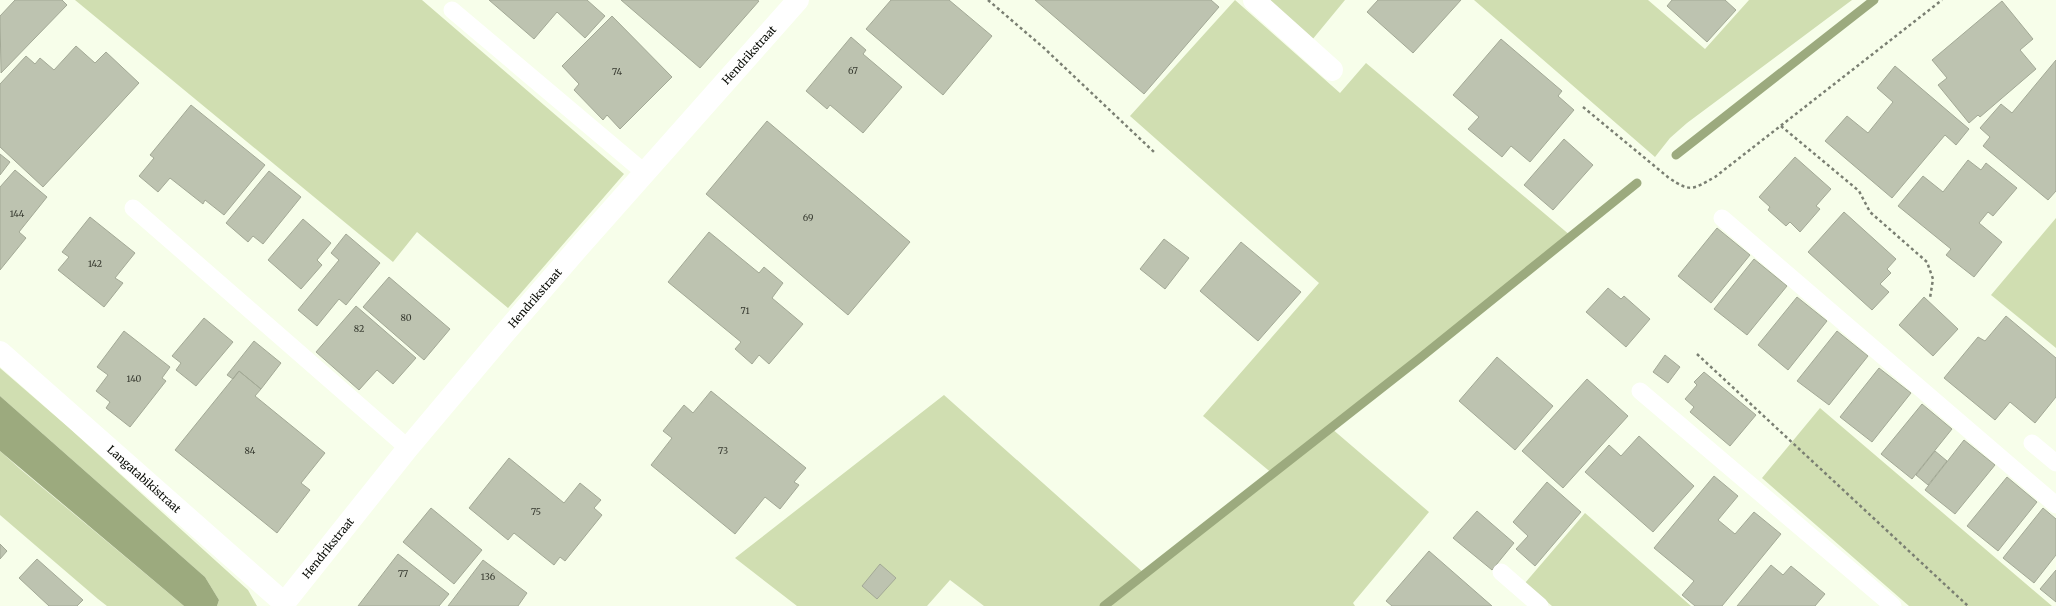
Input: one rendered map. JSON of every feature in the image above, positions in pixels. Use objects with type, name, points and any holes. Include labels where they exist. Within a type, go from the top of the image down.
[{"type":"street","name":"Hendrikstraat","points":[[284,605],[408,448],[578,248],[798,0]]},
{"type":"street","points":[[1254,0],[1332,70]]},
{"type":"street","name":"Langatabikistraat","points":[[0,352],[284,605]]},
{"type":"lane","points":[[452,10],[645,173]]},
{"type":"lane","points":[[133,208],[408,448]]},
{"type":"lane","points":[[1722,218],[2056,505]]},
{"type":"lane","points":[[1640,391],[1893,606]]},
{"type":"lane","points":[[2032,443],[2056,463]]},
{"type":"lane","points":[[1501,572],[1540,606]]},
{"type":"path","points":[[988,0],[1044,48],[1154,152]]},
{"type":"path","points":[[1583,108],[1682,188],[1695,188],[1715,177],[1942,0]]},
{"type":"path","points":[[1781,126],[1859,191],[1870,212],[1927,262],[1933,279],[1930,298]]},
{"type":"path","points":[[1697,354],[1968,606]]},
{"type":"shaded area","points":[[75,0],[422,0],[624,174],[508,308],[417,232],[393,262]]},
{"type":"shaded area","points":[[1235,0],[1340,93],[1366,63],[1571,236],[1331,428],[1429,512],[1353,603],[1355,606],[984,606],[950,580],[927,606],[797,606],[735,558],[944,395],[1145,574],[1273,474],[1203,416],[1319,283],[1130,116]]},
{"type":"shaded area","points":[[1268,0],[1345,0],[1312,40]]},
{"type":"shaded area","points":[[1474,0],[1648,0],[1705,49],[1749,0],[1852,0],[1687,123],[1670,138],[1655,157]]},
{"type":"shaded area","points":[[2056,218],[2056,348],[1991,295]]},
{"type":"shaded area","points":[[0,368],[68,427],[248,590],[257,606],[217,606],[219,600],[205,577],[0,396]]},
{"type":"shaded area","points":[[0,396],[205,577],[219,600],[217,606],[184,606],[0,451]]},
{"type":"shaded area","points":[[1820,408],[2052,606],[1909,606],[1762,478]]},
{"type":"shaded area","points":[[0,451],[184,606],[107,606],[98,599],[0,515]]},
{"type":"shaded area","points":[[1585,513],[1691,606],[1552,606],[1525,583]]},
{"type":"building","points":[[15,0],[62,0],[67,5],[1,73],[0,16]]},
{"type":"building","points":[[489,0],[587,0],[605,16],[585,38],[557,12],[534,39]]},
{"type":"building","points":[[621,0],[757,0],[759,1],[700,68]]},
{"type":"building","points":[[891,0],[949,0],[992,36],[943,95],[866,29]]},
{"type":"building","points":[[1035,0],[1211,0],[1219,7],[1144,94]]},
{"type":"building","points":[[1378,0],[1461,0],[1413,53],[1367,12]]},
{"type":"building","points":[[1672,0],[1725,0],[1736,10],[1707,42],[1667,6]]},
{"type":"building","points":[[2002,1],[2033,39],[2020,50],[2036,69],[1980,117],[1978,115],[1969,123],[1938,85],[1947,78],[1932,60]]},
{"type":"building","points":[[612,16],[672,77],[620,129],[607,115],[603,120],[574,90],[579,84],[562,66]]},
{"type":"building","points":[[851,37],[866,50],[863,54],[902,87],[863,133],[830,105],[827,109],[806,91]]},
{"type":"building","points":[[1501,39],[1562,91],[1558,96],[1574,110],[1530,162],[1511,146],[1502,157],[1468,129],[1479,117],[1453,95]]},
{"type":"building","points":[[76,46],[95,63],[106,52],[139,83],[43,187],[0,147],[0,84],[26,56],[35,64],[40,58],[54,70]]},
{"type":"building","points":[[2056,60],[2056,191],[2048,200],[1983,146],[1990,137],[1980,128],[2001,104],[2012,113]]},
{"type":"building","points":[[1895,66],[1969,129],[1956,145],[1945,135],[1892,198],[1825,141],[1847,116],[1868,133],[1893,102],[1877,88]]},
{"type":"building","points":[[191,105],[265,165],[224,215],[205,200],[203,204],[170,178],[158,192],[139,176],[154,158],[150,155]]},
{"type":"building","points":[[767,121],[910,242],[848,315],[706,194]]},
{"type":"building","points":[[1564,139],[1593,165],[1553,210],[1524,185]]},
{"type":"building","points":[[0,154],[10,162],[0,175]]},
{"type":"building","points":[[1795,157],[1831,189],[1816,206],[1820,209],[1800,232],[1790,222],[1786,226],[1768,210],[1770,207],[1759,197]]},
{"type":"building","points":[[1968,160],[1981,170],[1986,163],[2017,188],[1993,216],[1988,212],[1979,223],[2002,242],[1974,277],[1946,255],[1951,249],[1898,206],[1923,176],[1943,192]]},
{"type":"building","points":[[15,170],[47,197],[19,232],[26,238],[0,270],[0,187]]},
{"type":"building","points":[[269,171],[301,197],[263,244],[253,236],[248,242],[226,223]]},
{"type":"building","points":[[1844,212],[1896,259],[1887,269],[1891,273],[1880,284],[1889,292],[1872,310],[1808,252]]},
{"type":"building","points":[[90,217],[135,253],[115,278],[123,283],[104,307],[58,270],[69,257],[62,252]]},
{"type":"building","points":[[303,219],[331,243],[317,260],[322,265],[301,289],[268,260]]},
{"type":"building","points":[[1717,228],[1750,255],[1711,303],[1678,276]]},
{"type":"building","points":[[709,232],[759,273],[764,267],[783,283],[772,298],[803,324],[769,364],[759,355],[752,364],[735,349],[741,342],[668,282]]},
{"type":"building","points":[[346,234],[380,263],[346,305],[339,299],[317,326],[298,310],[339,260],[331,253]]},
{"type":"building","points":[[1164,239],[1189,258],[1165,289],[1140,269]]},
{"type":"building","points":[[1241,242],[1301,292],[1258,341],[1200,291]]},
{"type":"building","points":[[1754,259],[1787,286],[1747,335],[1714,309]]},
{"type":"building","points":[[389,277],[450,329],[424,360],[363,307]]},
{"type":"building","points":[[1608,288],[1621,299],[1624,296],[1650,319],[1626,347],[1586,312]]},
{"type":"building","points":[[1797,297],[1827,321],[1788,370],[1758,345]]},
{"type":"building","points":[[1924,297],[1958,329],[1933,356],[1899,325]]},
{"type":"building","points":[[356,306],[416,358],[393,384],[377,370],[359,390],[316,352]]},
{"type":"building","points":[[2006,316],[2056,358],[2056,397],[2035,423],[2010,402],[1995,420],[1944,378],[1978,337],[1985,341]]},
{"type":"building","points":[[204,318],[233,342],[196,386],[176,370],[181,363],[172,356]]},
{"type":"building","points":[[124,331],[170,367],[162,378],[166,381],[130,427],[106,408],[110,402],[96,391],[108,375],[97,367]]},
{"type":"building","points":[[1837,331],[1868,356],[1829,405],[1797,381]]},
{"type":"building","points":[[254,341],[281,363],[261,389],[239,371],[233,379],[227,375]]},
{"type":"building","points":[[1665,355],[1680,367],[1668,383],[1653,372]]},
{"type":"building","points":[[1497,357],[1553,406],[1515,450],[1459,401]]},
{"type":"building","points":[[1879,368],[1911,393],[1872,442],[1840,417]]},
{"type":"building","points":[[239,371],[261,389],[255,396],[325,453],[301,483],[310,490],[277,533],[175,450]]},
{"type":"building","points":[[1704,372],[1756,415],[1730,446],[1690,412],[1694,407],[1685,399],[1697,385],[1694,382]]},
{"type":"building","points":[[1587,379],[1628,416],[1563,488],[1522,451]]},
{"type":"building","points":[[711,391],[806,468],[794,482],[799,485],[780,509],[765,497],[735,534],[651,465],[672,438],[663,431],[684,405],[693,413]]},
{"type":"building","points":[[1922,404],[1952,429],[1912,479],[1881,454]]},
{"type":"building","points":[[1639,436],[1694,486],[1653,532],[1585,472],[1609,445],[1621,456]]},
{"type":"building","points":[[1964,440],[1995,465],[1955,514],[1925,490]]},
{"type":"building","points":[[1935,451],[1947,461],[1928,485],[1916,475]]},
{"type":"building","points":[[509,458],[564,503],[580,483],[601,500],[594,508],[602,515],[565,561],[560,557],[554,565],[514,533],[508,540],[469,508]]},
{"type":"building","points":[[1714,476],[1738,496],[1718,520],[1735,534],[1754,512],[1781,534],[1722,606],[1695,606],[1682,595],[1694,581],[1654,548]]},
{"type":"building","points":[[2007,477],[2037,502],[1998,551],[1967,526]]},
{"type":"building","points":[[1547,482],[1581,512],[1535,566],[1516,549],[1528,536],[1513,522]]},
{"type":"building","points":[[431,508],[482,550],[454,584],[403,542]]},
{"type":"building","points":[[2043,508],[2056,519],[2056,555],[2034,583],[2003,558]]},
{"type":"building","points":[[1477,511],[1514,543],[1492,570],[1453,538]]},
{"type":"building","points":[[0,544],[7,551],[0,559]]},
{"type":"building","points":[[1429,551],[1492,606],[1392,606],[1386,601]]},
{"type":"building","points":[[398,554],[449,594],[439,606],[358,606]]},
{"type":"building","points":[[37,559],[83,600],[77,606],[49,606],[19,578]]},
{"type":"building","points":[[483,560],[527,593],[518,606],[448,606]]},
{"type":"building","points":[[880,564],[896,578],[877,599],[862,586]]},
{"type":"building","points":[[1771,565],[1783,575],[1791,566],[1825,594],[1815,606],[1737,606]]},
{"type":"building","points":[[2056,570],[2056,602],[2040,589]]},
{"type":"waterway","points":[[1676,155],[1874,0]]},
{"type":"waterway","points":[[1104,606],[1420,358],[1637,183]]}]
